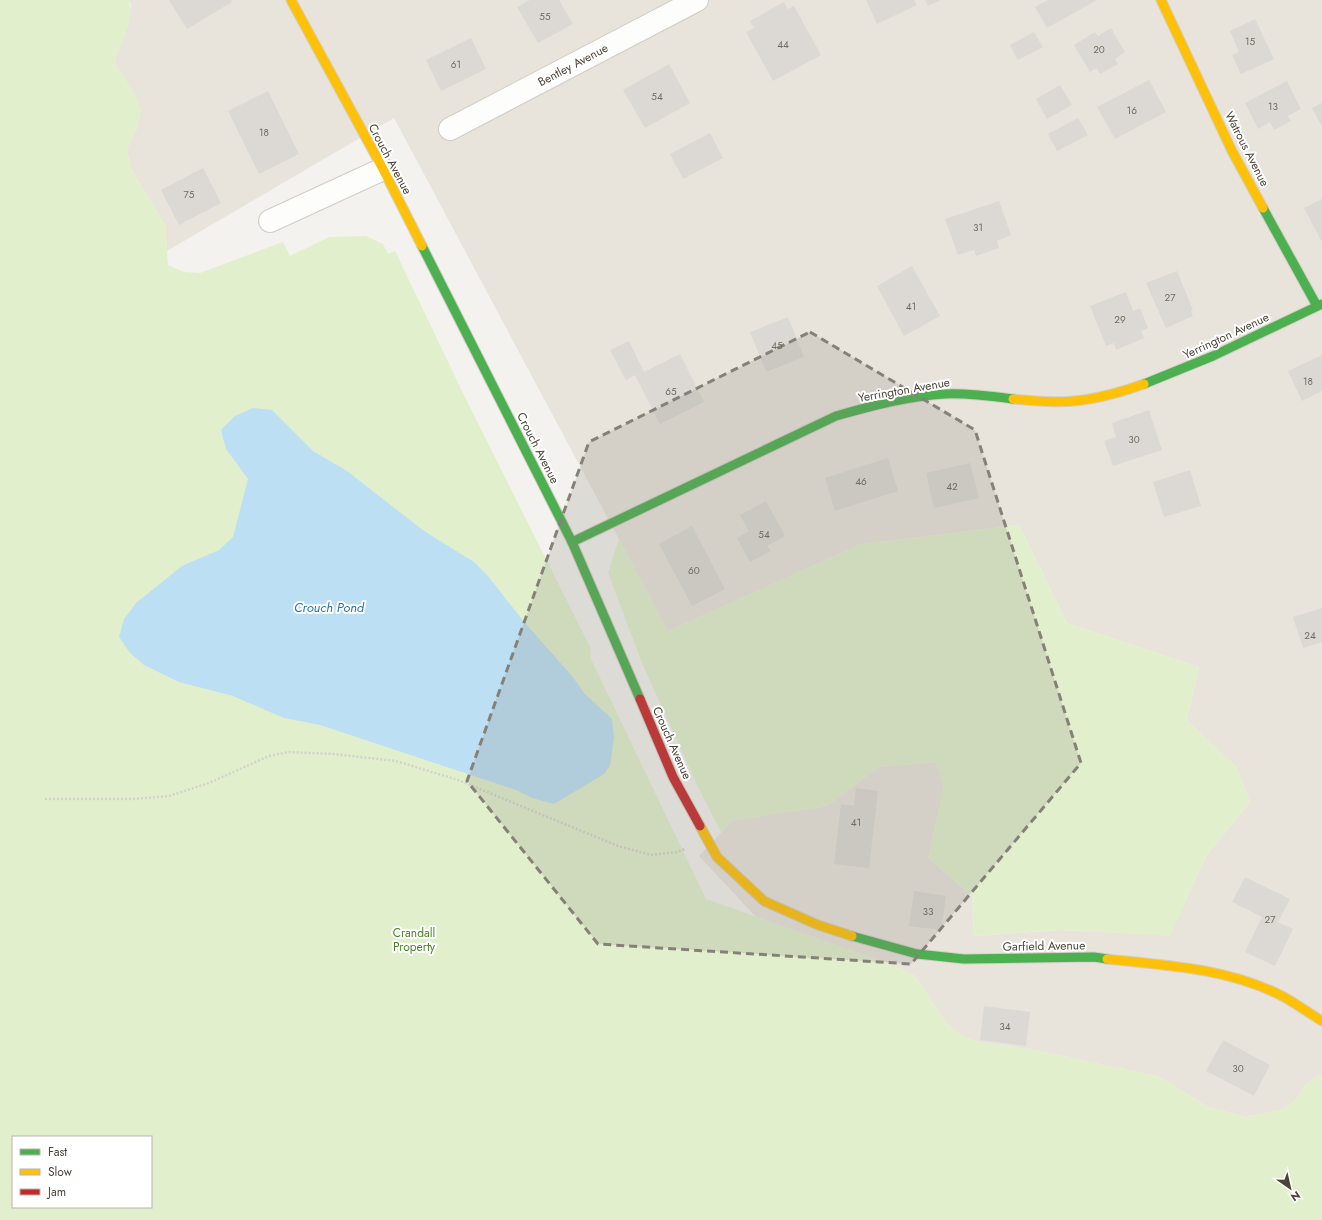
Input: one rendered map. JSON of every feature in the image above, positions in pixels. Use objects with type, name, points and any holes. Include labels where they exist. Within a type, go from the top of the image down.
[{"type":"street","name":"Crouch Avenue","points":[[291,0],[383,169],[572,542],[673,777],[717,857],[764,901]]},
{"type":"street","name":"Bentley Avenue","points":[[450,129],[697,0]]},
{"type":"street","name":"Watrous Avenue","points":[[1161,0],[1232,150],[1320,305]]},
{"type":"street","points":[[270,221],[383,169]]},
{"type":"street","name":"Yerrington Avenue","points":[[572,542],[836,416],[875,406],[947,394],[974,394],[1050,404],[1084,401],[1103,397],[1178,372],[1320,305]]},
{"type":"street","name":"Garfield Avenue","points":[[764,901],[806,920],[847,935],[925,955],[993,960],[1066,956],[1094,957],[1190,968],[1219,974],[1259,986],[1278,994],[1322,1021]]},
{"type":"path","points":[[45,799],[133,799],[170,796],[209,783],[269,756],[288,752],[334,754],[396,761],[458,780],[618,846],[651,855],[678,852],[707,839]]},
{"type":"highlighted area","points":[[810,332],[975,430],[1081,763],[911,964],[598,944],[467,781],[589,442]]},
{"type":"shaded area","points":[[129,0],[1322,0],[1322,1074],[1307,1083],[1297,1099],[1281,1110],[1246,1117],[1208,1107],[1160,1077],[1035,1050],[979,1042],[961,1036],[945,1021],[915,976],[890,964],[756,917],[699,856],[732,821],[827,806],[879,767],[936,762],[944,786],[928,858],[972,896],[974,936],[1060,930],[1170,935],[1206,856],[1250,802],[1237,768],[1187,720],[1199,667],[1067,623],[1019,525],[861,544],[668,631],[394,118],[167,251],[165,225],[130,167],[127,149],[137,128],[114,62],[128,25],[131,5]]},
{"type":"green space","name":"Crandall Property","points":[[0,0],[129,0],[130,16],[123,40],[114,62],[135,94],[141,112],[137,128],[127,149],[130,167],[165,225],[168,265],[184,272],[200,273],[283,242],[290,256],[329,237],[366,236],[383,244],[388,254],[395,251],[463,393],[590,647],[591,659],[706,899],[890,964],[915,976],[945,1021],[961,1036],[979,1042],[1035,1050],[1160,1077],[1208,1107],[1246,1117],[1281,1110],[1297,1099],[1307,1083],[1322,1074],[1322,1220],[0,1220]]},
{"type":"green space","points":[[1019,525],[1067,623],[1199,667],[1187,720],[1237,768],[1250,802],[1206,856],[1170,936],[1060,930],[974,936],[972,896],[928,858],[944,786],[935,762],[879,767],[827,806],[732,821],[721,832],[698,787],[642,663],[608,573],[619,539],[668,631],[861,544]]},
{"type":"water","name":"Crouch Pond","points":[[253,408],[272,410],[313,451],[347,471],[424,531],[474,562],[488,576],[525,623],[572,676],[584,693],[612,719],[614,738],[610,766],[604,774],[554,804],[532,798],[516,790],[320,725],[284,718],[233,696],[179,682],[144,665],[130,653],[119,637],[124,619],[136,603],[182,566],[219,550],[233,537],[248,479],[226,449],[221,430],[235,416]]},
{"type":"building","points":[[169,0],[231,0],[232,2],[187,29]]},
{"type":"building","points":[[530,0],[559,0],[573,24],[538,43],[517,7]]},
{"type":"building","points":[[866,0],[914,0],[917,5],[877,24]]},
{"type":"building","points":[[925,0],[941,0],[928,6]]},
{"type":"building","points":[[1048,0],[1097,0],[1047,28],[1035,7]]},
{"type":"building","points":[[784,2],[788,9],[794,6],[821,55],[773,81],[746,32],[754,28],[750,21]]},
{"type":"building","points":[[1255,19],[1274,59],[1241,74],[1232,55],[1239,52],[1230,31]]},
{"type":"building","points":[[1111,28],[1125,52],[1115,59],[1118,64],[1100,74],[1097,68],[1090,72],[1074,45],[1095,32],[1098,36]]},
{"type":"building","points":[[1034,32],[1043,47],[1018,60],[1010,45]]},
{"type":"building","points":[[471,38],[486,69],[441,91],[426,60]]},
{"type":"building","points":[[669,64],[690,103],[645,128],[623,90]]},
{"type":"building","points":[[1149,80],[1166,112],[1115,139],[1097,107]]},
{"type":"building","points":[[1287,81],[1301,109],[1288,116],[1291,121],[1274,130],[1270,122],[1258,129],[1245,103]]},
{"type":"building","points":[[1060,85],[1072,105],[1047,119],[1036,99]]},
{"type":"building","points":[[268,91],[299,154],[259,174],[228,111]]},
{"type":"building","points":[[1322,103],[1322,124],[1321,125],[1312,108]]},
{"type":"building","points":[[1078,118],[1088,135],[1057,151],[1048,134]]},
{"type":"building","points":[[710,133],[723,158],[683,179],[670,154]]},
{"type":"building","points":[[203,168],[221,203],[179,225],[161,190]]},
{"type":"building","points":[[1322,199],[1322,242],[1304,208]]},
{"type":"building","points":[[999,201],[1011,235],[997,241],[999,248],[976,256],[974,250],[958,255],[945,219]]},
{"type":"building","points":[[912,266],[940,316],[904,336],[877,286]]},
{"type":"building","points":[[1177,271],[1193,310],[1191,311],[1193,316],[1166,328],[1146,283]]},
{"type":"building","points":[[1126,292],[1133,311],[1140,308],[1148,328],[1141,331],[1144,338],[1116,350],[1114,343],[1106,346],[1090,306]]},
{"type":"building","points":[[788,317],[804,357],[766,372],[750,332]]},
{"type":"building","points":[[629,341],[644,372],[680,354],[704,402],[660,424],[635,375],[626,380],[610,350]]},
{"type":"building","points":[[1322,355],[1322,391],[1302,401],[1288,371]]},
{"type":"building","points":[[1149,410],[1162,450],[1113,466],[1104,441],[1116,437],[1112,423]]},
{"type":"building","points":[[888,458],[898,491],[835,511],[825,478]]},
{"type":"building","points":[[970,463],[979,498],[934,508],[926,473]]},
{"type":"building","points":[[1190,470],[1201,506],[1164,517],[1153,482]]},
{"type":"building","points":[[766,501],[785,536],[767,546],[771,551],[750,562],[737,538],[749,531],[740,515]]},
{"type":"building","points":[[692,526],[725,589],[692,606],[659,544]]},
{"type":"building","points":[[1322,608],[1322,642],[1303,648],[1293,617]]},
{"type":"building","points":[[856,788],[878,791],[869,868],[834,864],[841,804],[854,806]]},
{"type":"building","points":[[1245,877],[1290,899],[1278,922],[1293,929],[1275,966],[1245,952],[1262,917],[1232,902]]},
{"type":"building","points":[[914,891],[946,896],[941,930],[909,926]]},
{"type":"building","points":[[984,1006],[1030,1012],[1026,1046],[980,1040]]},
{"type":"building","points":[[1223,1040],[1270,1065],[1254,1096],[1206,1071]]},
{"type":"traffic: fast","points":[[1263,208],[1317,306]]},
{"type":"traffic: fast","points":[[422,246],[572,542],[640,699]]},
{"type":"traffic: fast","points":[[1144,384],[1213,356],[1322,304]]},
{"type":"traffic: fast","points":[[572,542],[836,416],[890,402],[931,395],[962,394],[1013,399]]},
{"type":"traffic: fast","points":[[852,936],[917,954],[964,959],[1094,957],[1107,959]]},
{"type":"traffic: slow","points":[[291,0],[383,169],[422,246]]},
{"type":"traffic: slow","points":[[1161,0],[1232,151],[1263,208]]},
{"type":"traffic: slow","points":[[1013,399],[1064,402],[1109,395],[1144,384]]},
{"type":"traffic: slow","points":[[700,826],[717,857],[764,901],[818,925],[852,936]]},
{"type":"traffic: slow","points":[[1107,959],[1194,969],[1237,978],[1278,994],[1295,1003],[1322,1021]]},
{"type":"traffic: jam","points":[[640,699],[673,777],[700,826]]}]
